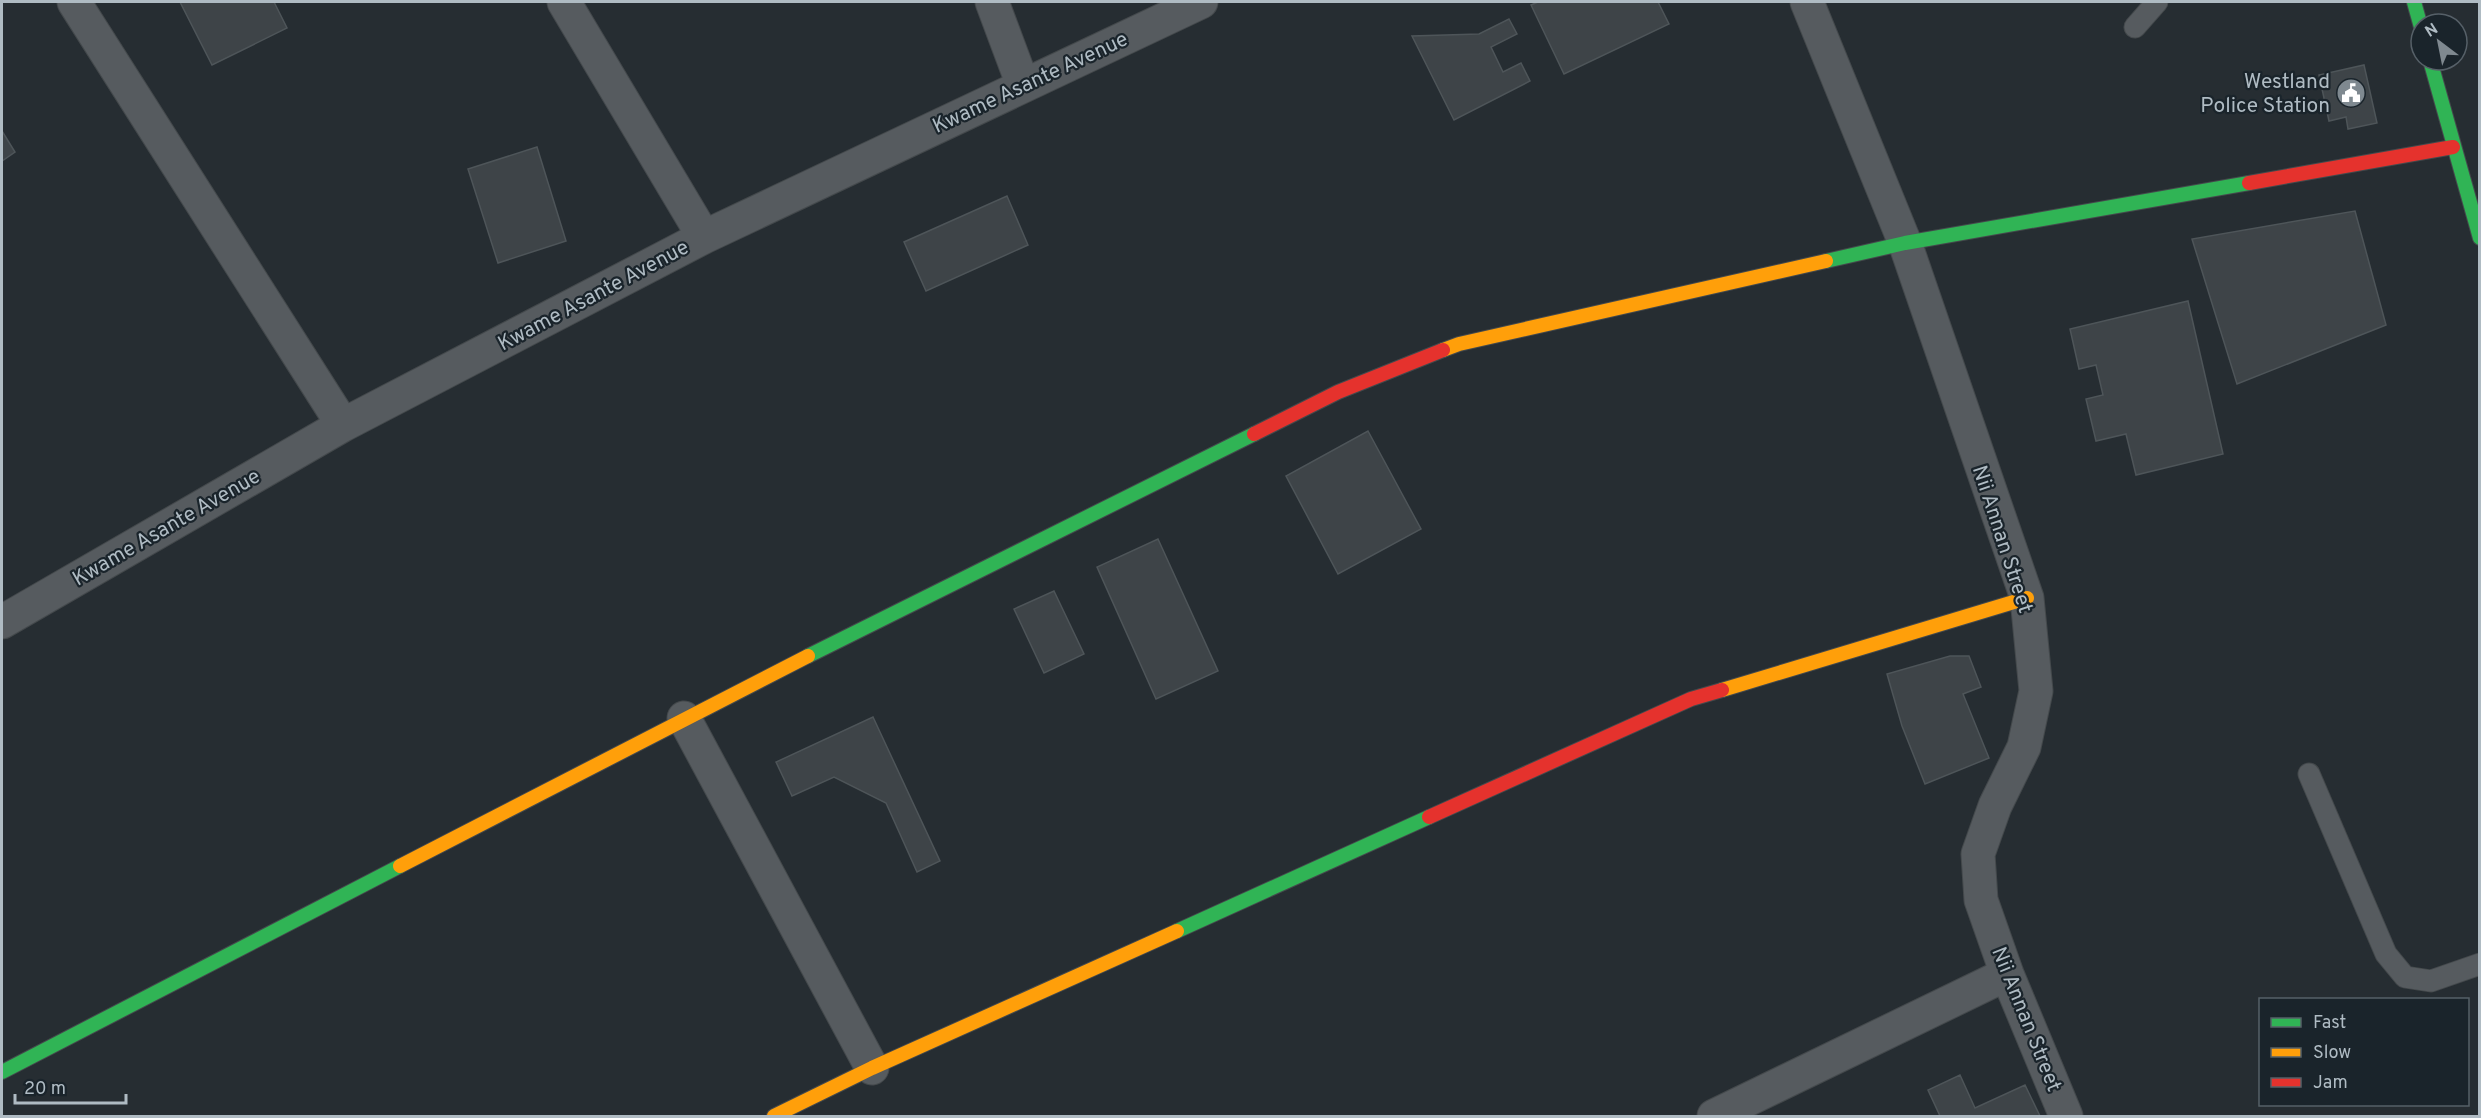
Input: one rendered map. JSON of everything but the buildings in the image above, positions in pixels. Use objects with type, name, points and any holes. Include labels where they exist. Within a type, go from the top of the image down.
[{"type":"street","points":[[74,2],[343,425]]},
{"type":"street","points":[[564,2],[704,237]]},
{"type":"street","points":[[992,2],[1023,85]]},
{"type":"street","name":"Kwame Asante Avenue","points":[[5,613],[343,425],[704,237],[1202,2]]},
{"type":"street","name":"Nii Annan Street","points":[[1807,2],[1905,243],[2027,598],[2036,691],[2024,747],[1995,806],[1978,854],[1981,900],[2007,974],[2066,1116]]},
{"type":"street","points":[[2433,72],[2480,238]]},
{"type":"street","points":[[2,1072],[684,718],[1338,392],[1459,344],[1905,243],[2453,147]]},
{"type":"street","points":[[774,1116],[872,1068],[1691,699],[2027,598]]},
{"type":"street","points":[[684,718],[872,1068]]},
{"type":"street","points":[[1714,1116],[2007,974]]},
{"type":"lane","points":[[2135,27],[2157,2]]},
{"type":"lane","points":[[2308,774],[2386,954],[2405,977],[2431,981],[2480,964]]},
{"type":"traffic: fast","points":[[2414,2],[2417,12]]},
{"type":"traffic: fast","points":[[2433,72],[2480,238]]},
{"type":"traffic: fast","points":[[1826,261],[1905,243],[2249,183]]},
{"type":"traffic: fast","points":[[808,656],[1254,434]]},
{"type":"traffic: fast","points":[[1177,931],[1429,817]]},
{"type":"traffic: fast","points":[[2,1072],[400,866]]},
{"type":"traffic: slow","points":[[1443,350],[1459,344],[1826,261]]},
{"type":"traffic: slow","points":[[1722,690],[2027,598]]},
{"type":"traffic: slow","points":[[400,866],[808,656]]},
{"type":"traffic: slow","points":[[774,1116],[872,1068],[1177,931]]},
{"type":"traffic: jam","points":[[2249,183],[2453,147]]},
{"type":"traffic: jam","points":[[1254,434],[1338,392],[1443,350]]},
{"type":"traffic: jam","points":[[1429,817],[1691,699],[1722,690]]},
{"type":"place","name":"Westland Police Station","points":[[2351,93]]}]
